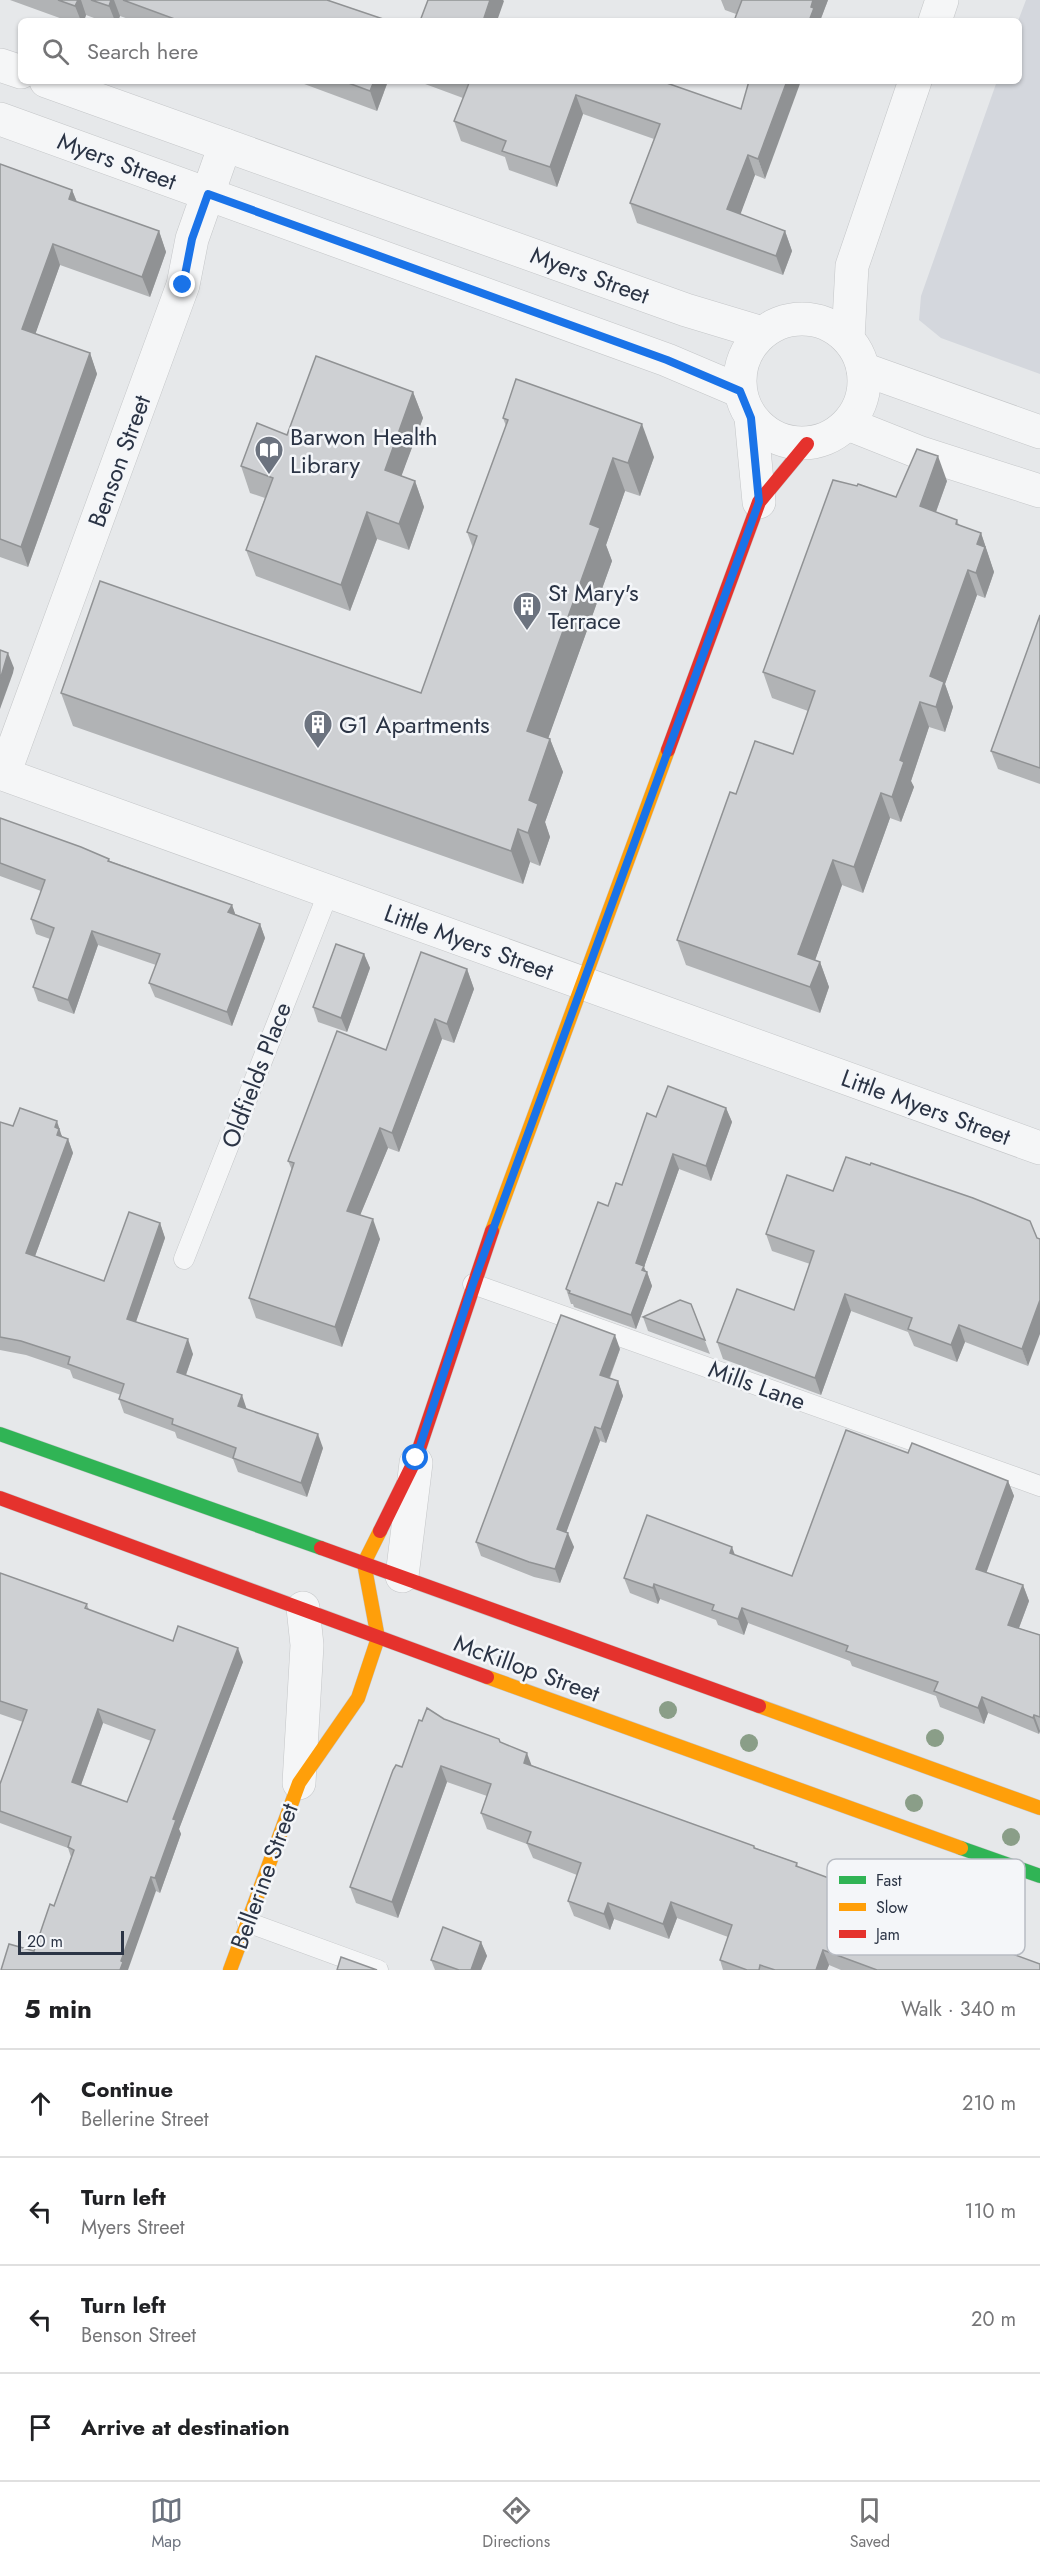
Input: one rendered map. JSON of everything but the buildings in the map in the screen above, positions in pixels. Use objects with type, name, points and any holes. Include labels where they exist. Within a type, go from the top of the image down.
[{"type":"main road","points":[[364,1563],[416,1458],[473,1284],[759,502],[807,444]]},
{"type":"main road","name":"McKillop Street","points":[[0,1434],[402,1576],[1040,1808]]},
{"type":"main road","name":"McKillop Street","points":[[0,1498],[303,1608],[378,1638],[993,1859]]},
{"type":"main road","name":"Bellerine Street","points":[[230,1970],[299,1783],[358,1698],[378,1638],[364,1563]]},
{"type":"main road","name":"McKillop Street","points":[[1025,1871],[1040,1876]]},
{"type":"street","points":[[936,18],[942,0]]},
{"type":"street","points":[[0,65],[18,71]]},
{"type":"street","name":"Myers Street","points":[[54,84],[686,310],[762,333]]},
{"type":"street","points":[[848,339],[852,266],[914,84]]},
{"type":"street","name":"Myers Street","points":[[0,119],[667,360],[746,405]]},
{"type":"street","name":"Benson Street","points":[[2,773],[183,285],[192,239],[225,145]]},
{"type":"street","points":[[803,319],[852,266]]},
{"type":"street","points":[[746,405],[766,433],[786,441],[807,444],[836,434],[848,424],[859,407],[864,388],[863,369],[857,353],[848,339],[835,328],[803,319],[789,320],[762,333],[748,350],[740,369],[759,502]]},
{"type":"street","points":[[863,369],[1040,432]]},
{"type":"street","points":[[848,424],[921,453],[1040,492]]},
{"type":"street","name":"Little Myers Street","points":[[2,773],[1040,1148]]},
{"type":"street","points":[[402,1576],[416,1458]]},
{"type":"street","name":"Bellerine Street","points":[[299,1783],[307,1645],[303,1608]]},
{"type":"lane","name":"Oldfields Place","points":[[184,1259],[328,891]]},
{"type":"lane","name":"Mills Lane","points":[[473,1284],[1040,1486]]},
{"type":"lane","points":[[247,1922],[378,1970]]},
{"type":"shaded area","points":[[1026,0],[1040,0],[1040,374],[941,338],[919,320],[921,296],[996,84],[1022,84],[1022,18],[1019,18]]},
{"type":"traffic: fast","points":[[0,1434],[321,1548]]},
{"type":"traffic: fast","points":[[961,1848],[992,1859]]},
{"type":"traffic: fast","points":[[1025,1871],[1040,1876]]},
{"type":"traffic: slow","points":[[492,1231],[668,750]]},
{"type":"traffic: slow","points":[[230,1970],[299,1783],[358,1698],[378,1638],[364,1563],[380,1531]]},
{"type":"traffic: slow","points":[[487,1677],[961,1848]]},
{"type":"traffic: slow","points":[[759,1706],[1040,1808]]},
{"type":"traffic: jam","points":[[668,750],[759,502],[807,444]]},
{"type":"traffic: jam","points":[[380,1531],[416,1458],[492,1231]]},
{"type":"traffic: jam","points":[[0,1498],[487,1677]]},
{"type":"traffic: jam","points":[[321,1548],[759,1706]]},
{"type":"place","name":"Barwon Health Library","points":[[269,476]]},
{"type":"place","name":"St Mary's Terrace","points":[[527,632]]},
{"type":"place","name":"G1 Apartments","points":[[318,750]]},
{"type":"route","points":[[183,285],[192,239],[208,194],[667,360],[740,391],[751,418],[759,502],[473,1284],[416,1458]]}]
